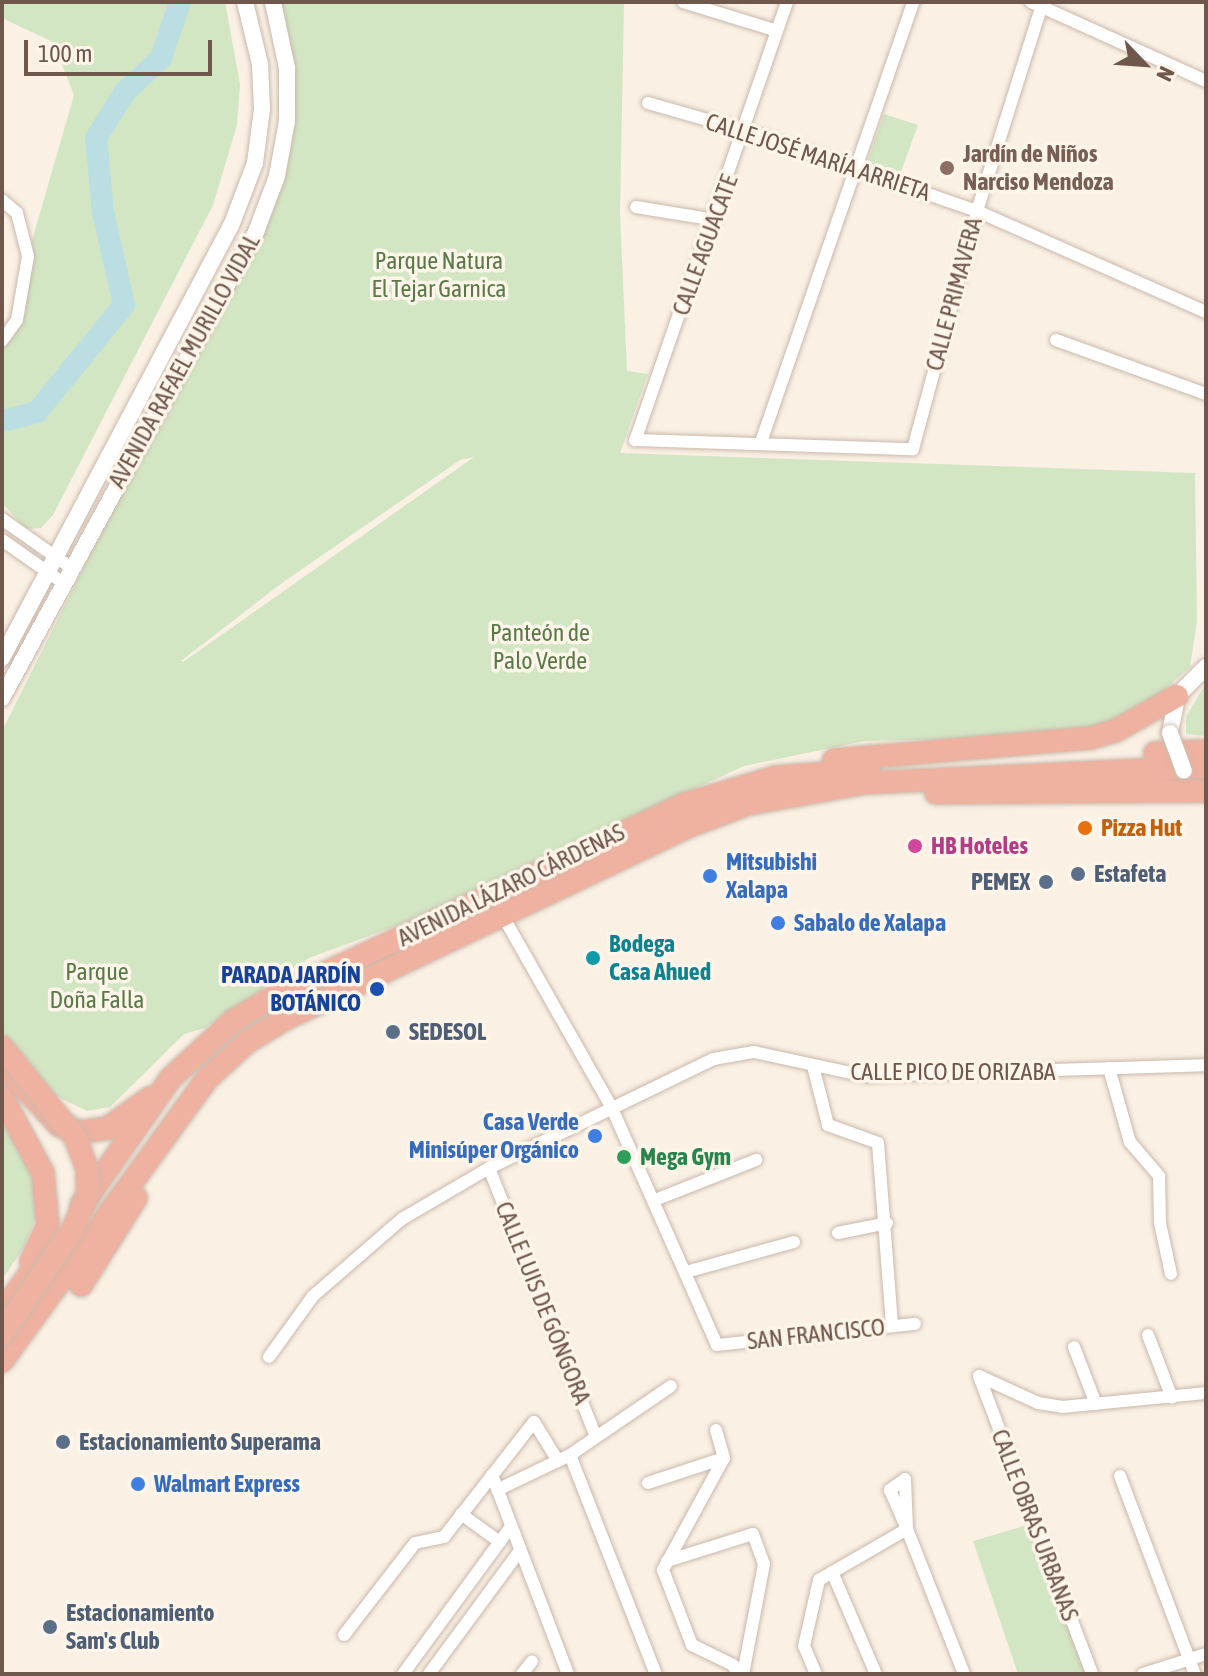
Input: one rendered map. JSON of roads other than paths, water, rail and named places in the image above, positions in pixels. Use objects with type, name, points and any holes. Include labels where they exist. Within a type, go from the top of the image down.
[{"type":"highway","points":[[776,777],[864,754],[1091,738],[1130,724],[1177,696]]},
{"type":"highway","name":"AVENIDA LÁZARO CÁRDENAS","points":[[2,1312],[171,1078],[233,1021],[311,977],[685,804],[776,777],[1206,751]]},
{"type":"highway","name":"AVENIDA LÁZARO CÁRDENAS","points":[[2,1361],[168,1128],[207,1079],[247,1042],[285,1019],[504,918],[687,827],[748,804],[865,783],[1195,769]]},
{"type":"highway","points":[[748,804],[779,807],[866,796],[965,792],[1206,790]]},
{"type":"highway","points":[[2,1047],[75,1137],[87,1169],[88,1195],[73,1229],[2,1334]]},
{"type":"highway","points":[[2,1064],[59,1125],[94,1133],[138,1108],[171,1078]]},
{"type":"highway","points":[[2,1097],[43,1173],[49,1207],[48,1225],[21,1284]]},
{"type":"highway","points":[[81,1285],[157,1168],[168,1128]]},
{"type":"main road","name":"AVENIDA RAFAEL MURILLO VIDAL","points":[[2,658],[231,226],[255,163],[262,109],[260,64],[245,2]]},
{"type":"main road","name":"AVENIDA RAFAEL MURILLO VIDAL","points":[[2,698],[70,567],[256,232],[277,176],[287,121],[287,68],[273,2]]},
{"type":"main road","points":[[1206,655],[1200,671],[1177,696],[1170,733],[1206,790]]},
{"type":"street","points":[[683,2],[777,31]]},
{"type":"street","name":"CALLE AGUACATE","points":[[761,442],[635,440],[746,131],[787,2]]},
{"type":"street","points":[[761,442],[913,2]]},
{"type":"street","points":[[1038,3],[1206,81]]},
{"type":"street","name":"CALLE PRIMAVERA","points":[[761,442],[913,449],[977,211],[1038,3]]},
{"type":"street","name":"CALLE JOSÉ MARÍA ARRIETA","points":[[648,103],[746,131],[977,211],[1206,312]]},
{"type":"street","points":[[2,200],[17,213],[28,256],[17,320],[2,341]]},
{"type":"street","points":[[636,207],[715,220]]},
{"type":"street","points":[[1056,340],[1206,394]]},
{"type":"street","points":[[4,525],[70,567]]},
{"type":"street","points":[[2,540],[46,574],[62,582]]},
{"type":"street","points":[[504,918],[611,1106],[686,1272],[794,1242]]},
{"type":"street","name":"CALLE PICO DE ORIZABA","points":[[269,1357],[331,1278],[402,1219],[489,1168],[611,1106],[734,1053],[775,1055],[865,1076],[1206,1065]]},
{"type":"street","points":[[813,1066],[828,1125],[878,1143],[887,1223],[892,1325]]},
{"type":"street","points":[[1109,1068],[1130,1142],[1159,1176],[1160,1223],[1171,1274]]},
{"type":"street","points":[[655,1200],[756,1160]]},
{"type":"street","name":"CALLE LUIS DE GÓNGORA","points":[[489,1168],[596,1437]]},
{"type":"street","points":[[838,1233],[887,1223]]},
{"type":"street","name":"SAN FRANCISCO","points":[[686,1272],[717,1345],[915,1324]]},
{"type":"street","points":[[1148,1335],[1172,1398]]},
{"type":"street","points":[[1074,1347],[1096,1404],[1206,1393]]},
{"type":"street","name":"CALLE OBRAS URBANAS","points":[[1092,1674],[979,1376],[1038,1403],[1096,1404]]},
{"type":"street","points":[[497,1490],[564,1458],[671,1386]]},
{"type":"street","points":[[344,1635],[415,1543],[444,1537],[534,1422],[564,1458],[656,1674]]},
{"type":"street","points":[[716,1430],[724,1458],[663,1570],[692,1645],[733,1665],[740,1674]]},
{"type":"street","points":[[648,1483],[724,1458]]},
{"type":"street","points":[[492,1475],[509,1529],[568,1674]]},
{"type":"street","points":[[1120,1476],[1194,1669]]},
{"type":"street","points":[[461,1514],[500,1542]]},
{"type":"street","points":[[403,1674],[509,1529]]},
{"type":"street","points":[[816,1674],[804,1646],[819,1580],[907,1529],[964,1674]]},
{"type":"street","points":[[667,1561],[753,1534],[764,1564],[740,1674]]},
{"type":"street","points":[[429,1674],[519,1552]]},
{"type":"street","points":[[832,1572],[876,1674]]},
{"type":"street","points":[[1143,1674],[1194,1669],[1206,1654]]},
{"type":"street","points":[[522,1674],[532,1661]]},
{"type":"waterway","points":[[2,421],[37,412],[124,305],[103,212],[96,138],[125,92],[161,58],[180,2]]},
{"type":"place","name":"Jardín de Niños Narciso Mendoza","points":[[947,168]]},
{"type":"place","name":"Pizza Hut","points":[[1085,828]]},
{"type":"place","name":"HB Hoteles","points":[[915,846]]},
{"type":"place","name":"Estafeta","points":[[1078,874]]},
{"type":"place","name":"Mitsubishi Xalapa","points":[[710,876]]},
{"type":"place","name":"PEMEX","points":[[1046,882]]},
{"type":"place","name":"Sabalo de Xalapa","points":[[778,923]]},
{"type":"place","name":"Bodega Casa Ahued","points":[[593,958]]},
{"type":"place","name":"PARADA JARDÍN BOTÁNICO","points":[[377,989]]},
{"type":"place","name":"SEDESOL","points":[[393,1032]]},
{"type":"place","name":"Casa Verde Minisúper Orgánico","points":[[595,1136]]},
{"type":"place","name":"Mega Gym","points":[[624,1157]]},
{"type":"place","name":"Estacionamiento Superama","points":[[63,1442]]},
{"type":"place","name":"Walmart Express","points":[[138,1484]]},
{"type":"place","name":"Estacionamiento Sam's Club","points":[[50,1627]]},
{"type":"park label","name":"Parque Natura El Tejar Garnica","points":[[439,275]]},
{"type":"park label","name":"Panteón de Palo Verde","points":[[540,647]]},
{"type":"park label","name":"Parque Doña Falla","points":[[97,986]]}]
